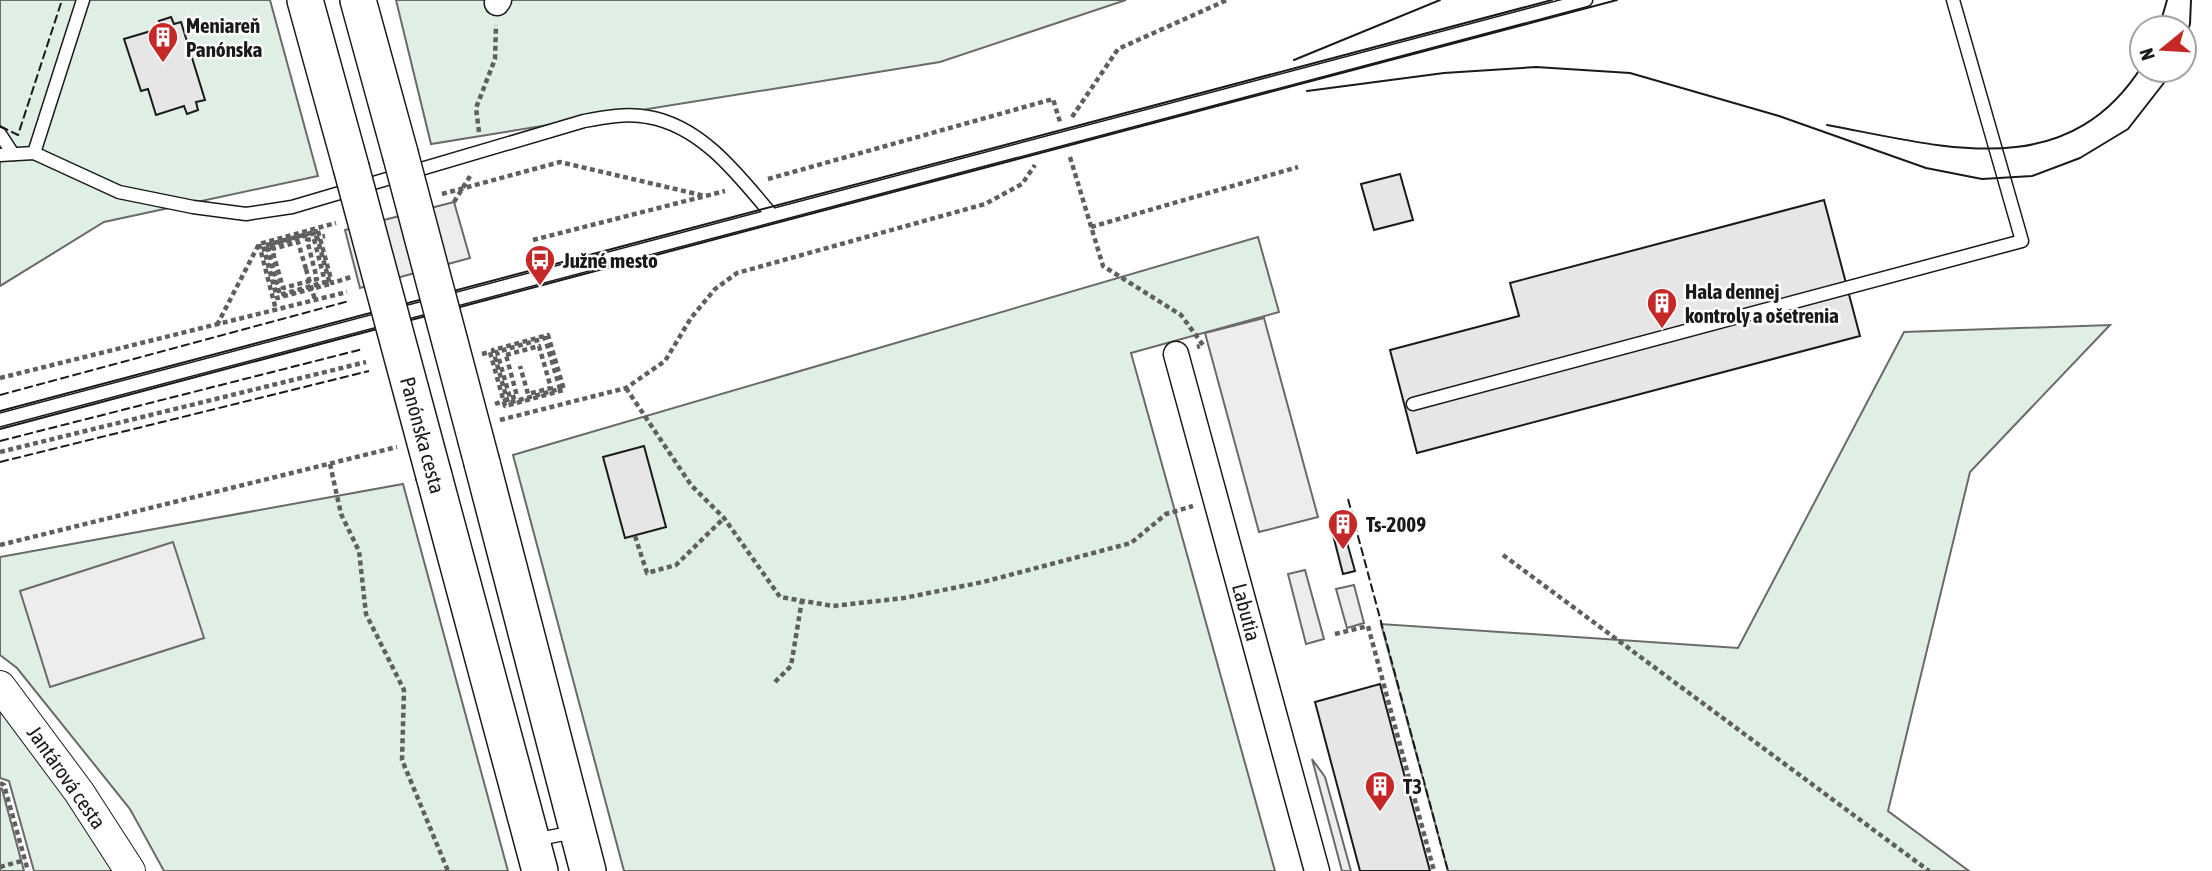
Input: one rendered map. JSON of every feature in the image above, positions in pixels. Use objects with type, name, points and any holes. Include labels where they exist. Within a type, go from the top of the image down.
[{"type":"main road","name":"Panónska cesta","points":[[305,0],[536,856]]},
{"type":"main road","points":[[358,0],[589,871]]},
{"type":"street","name":"Labutia","points":[[1176,354],[1317,871]]},
{"type":"street","name":"Jantárová cesta","points":[[0,686],[79,792],[130,871]]},
{"type":"lane","points":[[34,153],[83,0]]},
{"type":"lane","points":[[0,420],[1060,136],[1586,0]]},
{"type":"lane","points":[[1413,404],[2022,241],[1953,0]]},
{"type":"lane","points":[[0,134],[7,154],[34,153],[119,192],[246,214],[292,206],[584,121],[623,115],[650,117],[678,127],[726,160],[772,215]]},
{"type":"lane","points":[[536,856],[578,831]]},
{"type":"path","points":[[491,422],[626,388],[665,361],[699,308],[715,289],[737,273],[985,204],[1022,184],[1060,136],[1118,49],[1227,0]]},
{"type":"path","points":[[482,151],[476,108],[495,59],[498,2]]},
{"type":"path","points":[[533,240],[706,196],[1053,99],[1060,136],[1103,266],[1181,315],[1203,345]]},
{"type":"path","points":[[1091,227],[1298,167]]},
{"type":"path","points":[[313,239],[325,282],[280,295],[267,246],[316,233],[330,284],[277,298],[263,246],[318,231],[332,283],[357,276]]},
{"type":"path","points":[[314,300],[306,269],[298,242],[272,249],[283,288],[317,279],[307,240],[326,236]]},
{"type":"path","points":[[259,244],[276,310]]},
{"type":"path","points":[[0,378],[347,292]]},
{"type":"path","points":[[482,354],[490,352],[505,406],[564,390],[548,335],[493,351],[508,403],[560,389],[545,338],[497,352],[510,398]]},
{"type":"path","points":[[495,404],[517,396],[506,355],[539,346],[551,388],[528,394],[520,366]]},
{"type":"path","points":[[0,452],[366,362]]},
{"type":"path","points":[[626,388],[691,485],[724,518],[780,597],[833,606],[983,582],[1131,543],[1166,514],[1217,499]]},
{"type":"path","points":[[0,545],[410,443]]},
{"type":"path","points":[[330,464],[341,514],[359,551],[366,614],[404,690],[402,760],[448,871]]},
{"type":"path","points":[[635,536],[647,573],[676,565],[724,518]]},
{"type":"path","points":[[1503,555],[1929,871]]},
{"type":"path","points":[[775,682],[791,666],[802,600]]},
{"type":"path","points":[[1335,634],[1368,626],[1434,871]]},
{"type":"path","points":[[0,783],[5,785],[28,871]]},
{"type":"path","points":[[0,867],[25,860]]},
{"type":"green space","points":[[0,0],[270,0],[318,176],[104,222],[0,286]]},
{"type":"green space","points":[[396,0],[1126,0],[940,62],[431,144]]},
{"type":"green space","points":[[1258,237],[1279,312],[1131,353],[1275,871],[624,871],[513,455]]},
{"type":"green space","points":[[2110,325],[1970,472],[1888,811],[1969,871],[1448,871],[1381,624],[1738,648],[1904,332]]},
{"type":"green space","points":[[403,484],[508,871],[164,871],[130,809],[17,668],[0,655],[0,557]]},
{"type":"green space","points":[[0,707],[116,871],[34,871],[9,781],[0,778]]},
{"type":"green space","points":[[0,788],[2,789],[24,871],[0,871]]},
{"type":"shaded area","points":[[454,202],[470,258],[360,288],[345,230]]},
{"type":"shaded area","points":[[1264,318],[1318,517],[1259,532],[1205,333]]},
{"type":"shaded area","points":[[173,542],[204,638],[50,687],[20,591]]},
{"type":"shaded area","points":[[1305,570],[1324,639],[1306,644],[1288,574]]},
{"type":"shaded area","points":[[1354,585],[1364,623],[1347,628],[1336,589]]},
{"type":"shaded area","points":[[1312,759],[1325,777],[1351,871],[1342,871]]},
{"type":"building","name":"Meniareň Panónska","points":[[171,17],[174,24],[181,22],[205,100],[196,102],[198,110],[187,114],[184,106],[156,115],[148,89],[141,91],[124,39],[161,28],[159,21]]},
{"type":"building","points":[[1400,174],[1413,220],[1374,230],[1361,184]]},
{"type":"building","name":"Hala dennej kontroly a ošetrenia","points":[[1824,200],[1860,336],[1417,453],[1390,350],[1519,316],[1510,283]]},
{"type":"building","points":[[644,446],[666,527],[625,538],[603,457]]},
{"type":"building","name":"Ts-2009","points":[[1343,528],[1355,571],[1343,574],[1332,531]]},
{"type":"building","name":"T3","points":[[1380,684],[1430,871],[1360,871],[1315,702]]},
{"type":"tram line","points":[[1294,60],[1440,0]]},
{"type":"tram line","points":[[0,411],[1552,0]]},
{"type":"tram line","points":[[0,429],[1617,0]]},
{"type":"tram line","points":[[2163,14],[2167,0]]},
{"type":"tram line","points":[[2190,14],[2191,0]]},
{"type":"tram line","points":[[1307,91],[1444,73],[1536,67],[1630,73],[1779,116],[1926,168],[1982,179],[2032,176],[2080,158],[2128,129],[2163,84]]},
{"type":"tram line","points":[[1827,125],[1914,142],[1957,147],[1999,148],[2039,143],[2077,129],[2111,104],[2128,83]]},
{"type":"fence","points":[[0,126],[18,135],[62,0]]},
{"type":"fence","points":[[0,395],[349,301]]},
{"type":"fence","points":[[0,441],[363,349]]},
{"type":"fence","points":[[0,462],[369,371]]},
{"type":"fence","points":[[1348,499],[1448,871]]},
{"type":"place","name":"Meniareň Panónska","points":[[163,64]]},
{"type":"place","name":"Južné mesto","points":[[540,287]]},
{"type":"place","name":"Hala dennej kontroly a ošetrenia","points":[[1662,330]]},
{"type":"place","name":"Ts-2009","points":[[1343,551]]},
{"type":"place","name":"T3","points":[[1380,813]]}]
